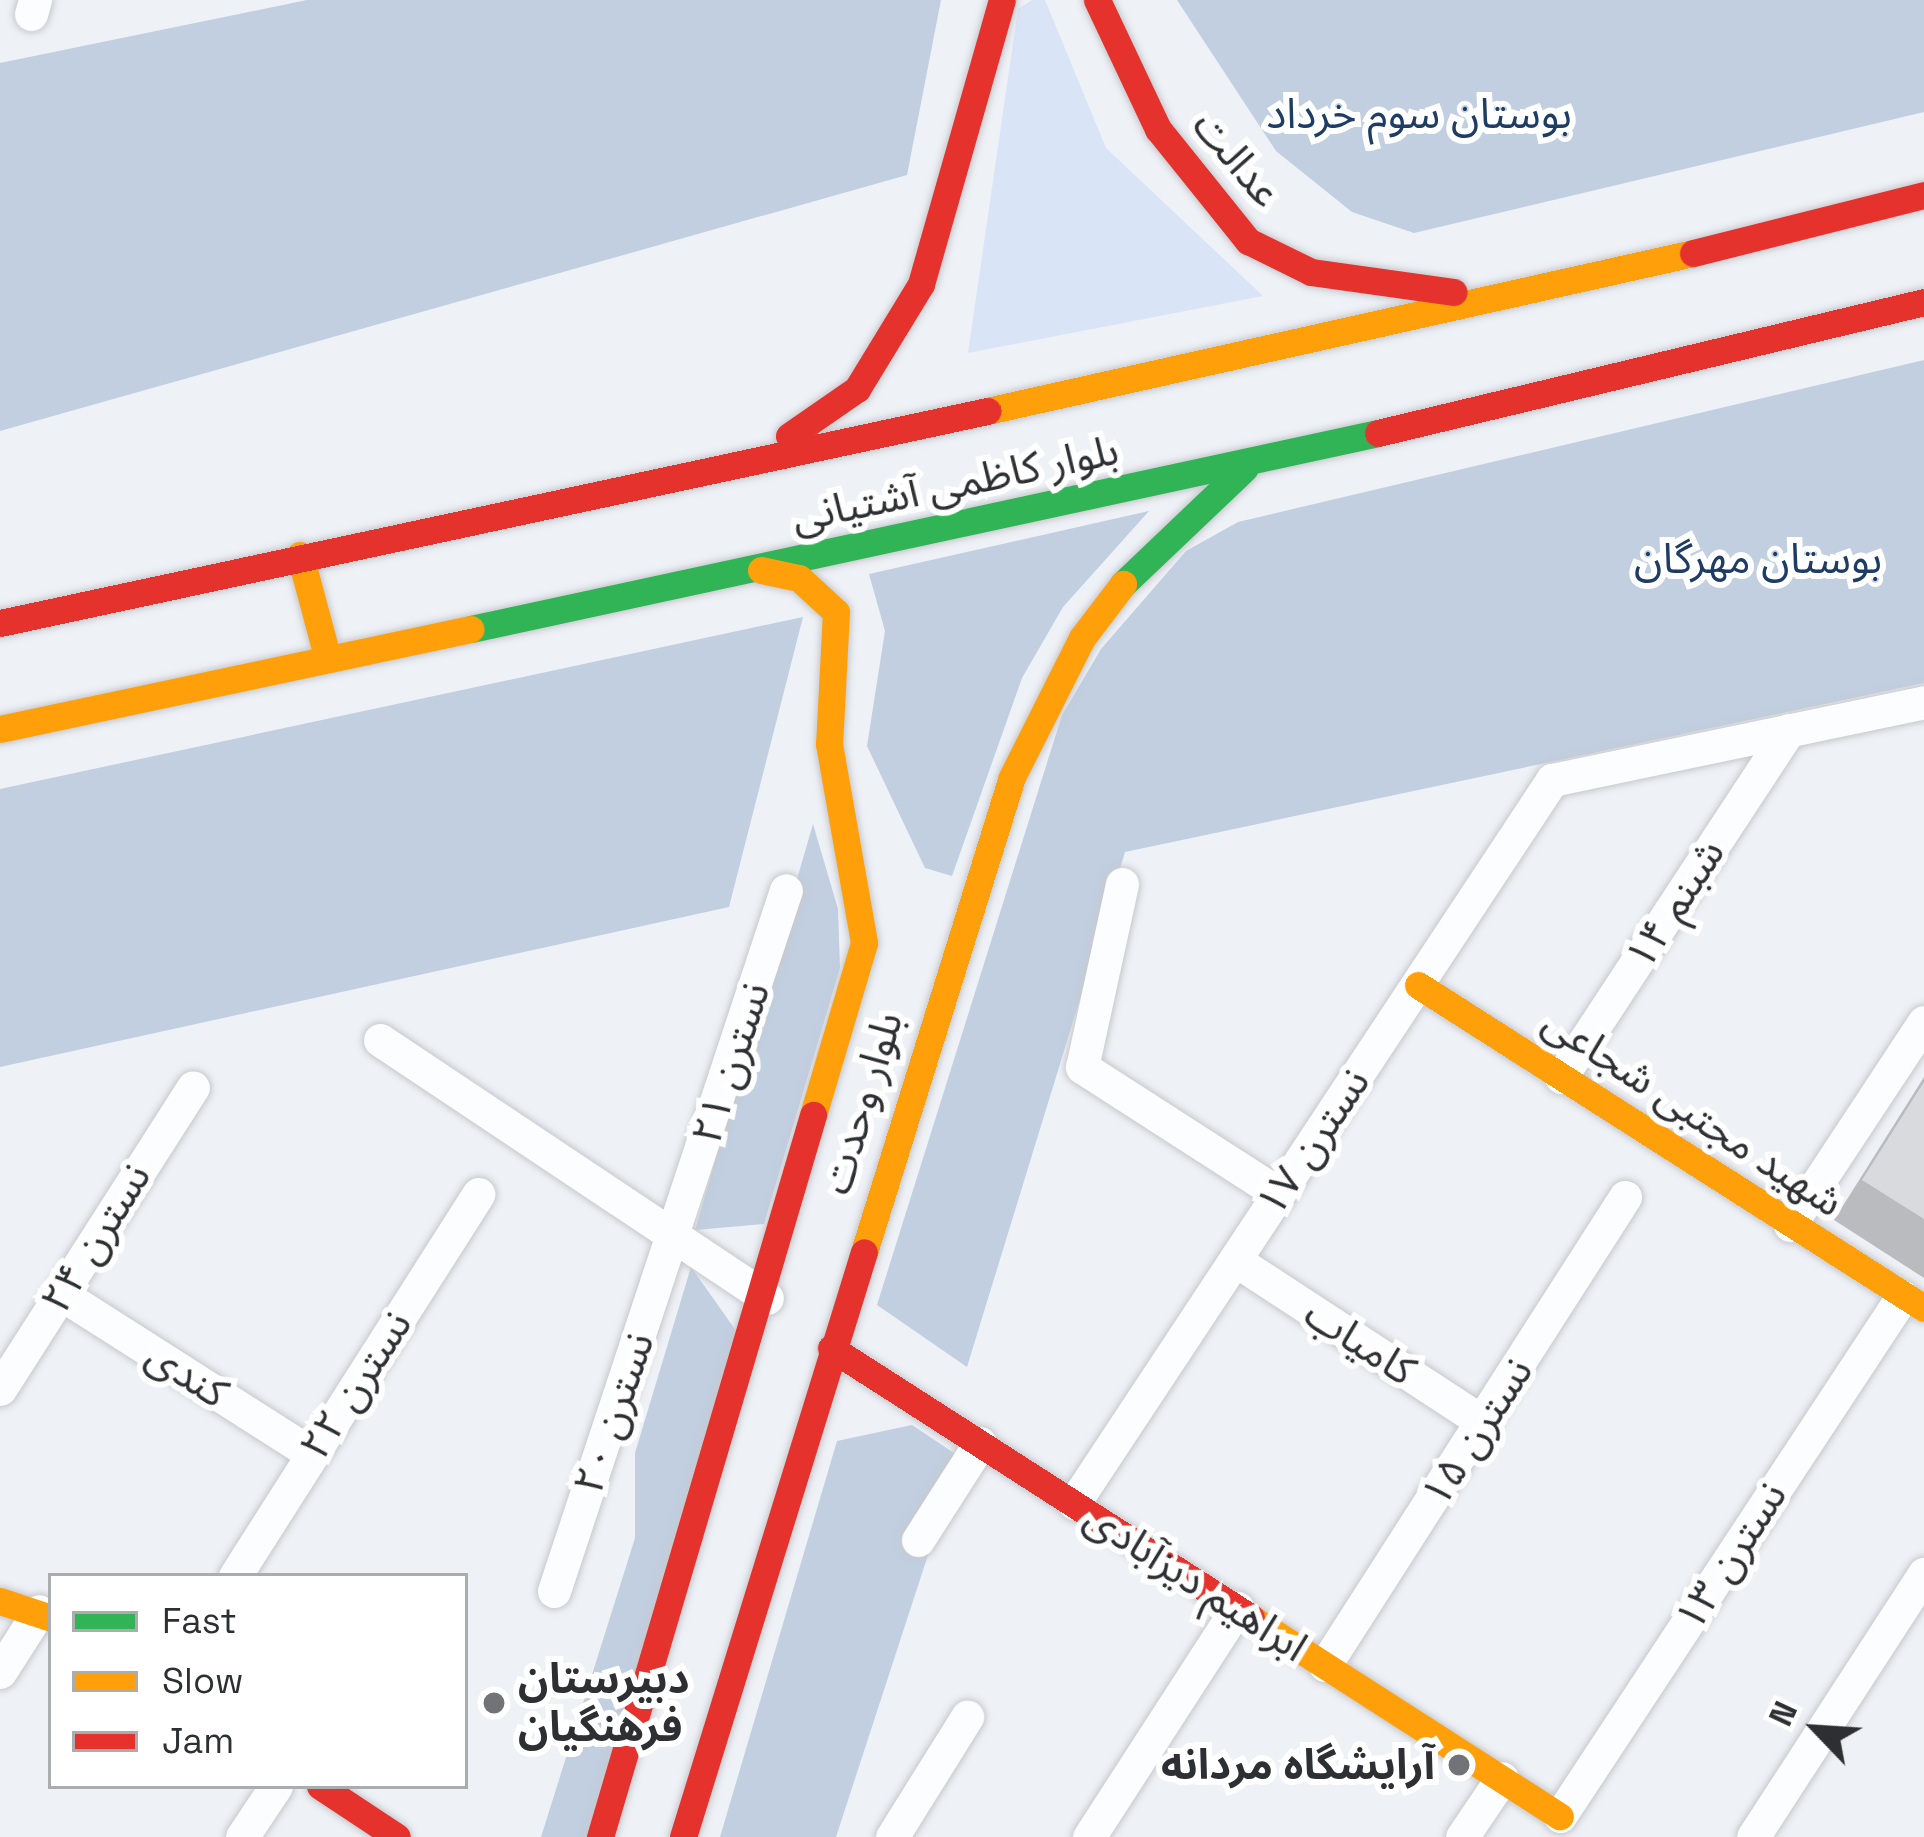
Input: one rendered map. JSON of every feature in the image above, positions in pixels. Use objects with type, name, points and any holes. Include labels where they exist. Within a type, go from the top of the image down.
[{"type":"street","points":[[763,452],[857,389],[902,321],[1002,0]]},
{"type":"street","name":"عدالت","points":[[1097,0],[1158,129],[1248,241],[1311,272],[1396,290],[1529,294]]},
{"type":"street","name":"بلوار کاظمی آشتیانی","points":[[0,623],[763,452],[1529,294],[1924,195]]},
{"type":"street","name":"بلوار کاظمی آشتیانی","points":[[0,729],[1249,464],[1924,302]]},
{"type":"street","name":"بلوار وحدت","points":[[683,1837],[973,882],[1051,687],[1141,561],[1249,464]]},
{"type":"street","points":[[300,555],[327,656]]},
{"type":"street","name":"بلوار وحدت","points":[[600,1837],[767,1298],[864,943],[830,744],[836,612],[799,578],[758,569]]},
{"type":"street","points":[[1789,730],[1924,702]]},
{"type":"street","name":"نسترن ۱۷","points":[[1074,1504],[1552,780],[1789,730]]},
{"type":"street","name":"شبنم ۱۴","points":[[1561,1077],[1789,730]]},
{"type":"street","points":[[1123,884],[1082,1066],[1279,1194]]},
{"type":"street","name":"نسترن ۲۱","points":[[675,1235],[786,890]]},
{"type":"street","name":"شهید مجتبی شجاعی","points":[[1418,985],[1913,1302]]},
{"type":"street","points":[[1790,1225],[1924,1022]]},
{"type":"street","points":[[380,1040],[767,1298]]},
{"type":"street","name":"نسترن ۲۴","points":[[0,1389],[193,1087]]},
{"type":"street","name":"نسترن ۲۲","points":[[237,1573],[478,1194]]},
{"type":"street","name":"نسترن ۱۵","points":[[1325,1665],[1625,1197]]},
{"type":"street","name":"نسترن ۲۰","points":[[554,1591],[675,1235]]},
{"type":"street","name":"کامیاب","points":[[1235,1260],[1484,1423]]},
{"type":"street","name":"کندی","points":[[61,1294],[312,1454]]},
{"type":"street","name":"نسترن ۱۳","points":[[1560,1816],[1913,1302]]},
{"type":"street","name":"ابراهیم دیزآبادی","points":[[831,1348],[1560,1816]]},
{"type":"street","points":[[918,1540],[980,1443]]},
{"type":"street","points":[[1753,1837],[1924,1574]]},
{"type":"street","points":[[0,1601],[45,1614],[0,1672]]},
{"type":"street","points":[[1089,1837],[1237,1608]]},
{"type":"street","points":[[892,1837],[967,1717]]},
{"type":"street","points":[[1462,1837],[1502,1778]]},
{"type":"street","points":[[242,1837],[274,1789]]},
{"type":"street","points":[[325,1789],[397,1837]]},
{"type":"shaded area","points":[[1032,0],[1045,0],[1106,148],[1263,296],[968,353],[1018,9]]},
{"type":"green space","points":[[307,0],[941,0],[907,175],[0,431],[0,63]]},
{"type":"green space","name":"بوستان سوم خرداد","points":[[1177,0],[1924,0],[1924,112],[1414,233],[1352,212],[1276,151]]},
{"type":"green space","name":"بوستان مهرگان","points":[[1924,360],[1924,683],[1125,852],[967,1367],[877,1305],[1062,715],[1101,649],[1186,551],[1238,522]]},
{"type":"green space","points":[[1149,511],[1063,607],[1022,678],[952,876],[925,868],[867,746],[885,631],[869,574]]},
{"type":"green space","points":[[803,617],[729,907],[0,1067],[0,789]]},
{"type":"green space","points":[[813,824],[838,909],[840,968],[764,1224],[695,1230]]},
{"type":"green space","points":[[691,1267],[739,1335],[588,1837],[541,1837],[635,1538],[635,1453]]},
{"type":"green space","points":[[912,1425],[960,1457],[836,1837],[720,1837],[837,1441]]},
{"type":"building","points":[[1924,1082],[1924,1219],[1862,1180]]},
{"type":"traffic: fast","points":[[471,629],[1378,433]]},
{"type":"traffic: fast","points":[[1123,584],[1245,468]]},
{"type":"traffic: slow","points":[[987,411],[1693,253]]},
{"type":"traffic: slow","points":[[300,555],[327,656]]},
{"type":"traffic: slow","points":[[761,570],[799,578],[836,612],[829,744],[864,943],[813,1115]]},
{"type":"traffic: slow","points":[[864,1252],[1011,779],[1082,638],[1123,584]]},
{"type":"traffic: slow","points":[[0,729],[471,629]]},
{"type":"traffic: slow","points":[[1418,985],[1924,1308]]},
{"type":"traffic: slow","points":[[0,1601],[48,1617]]},
{"type":"traffic: slow","points":[[1251,1618],[1560,1816]]},
{"type":"traffic: jam","points":[[789,436],[857,389],[921,284],[1002,0]]},
{"type":"traffic: jam","points":[[1097,0],[1158,129],[1248,241],[1311,272],[1454,292]]},
{"type":"traffic: jam","points":[[1693,253],[1924,195]]},
{"type":"traffic: jam","points":[[1378,433],[1924,302]]},
{"type":"traffic: jam","points":[[0,623],[987,411]]},
{"type":"traffic: jam","points":[[600,1837],[813,1115]]},
{"type":"traffic: jam","points":[[683,1837],[864,1252]]},
{"type":"traffic: jam","points":[[831,1348],[1251,1618]]},
{"type":"traffic: jam","points":[[325,1789],[397,1837]]},
{"type":"place","name":"دبیرستان فرهنگیان","points":[[494,1703]]},
{"type":"place","name":"آرایشگاه مردانه","points":[[1459,1765]]}]
